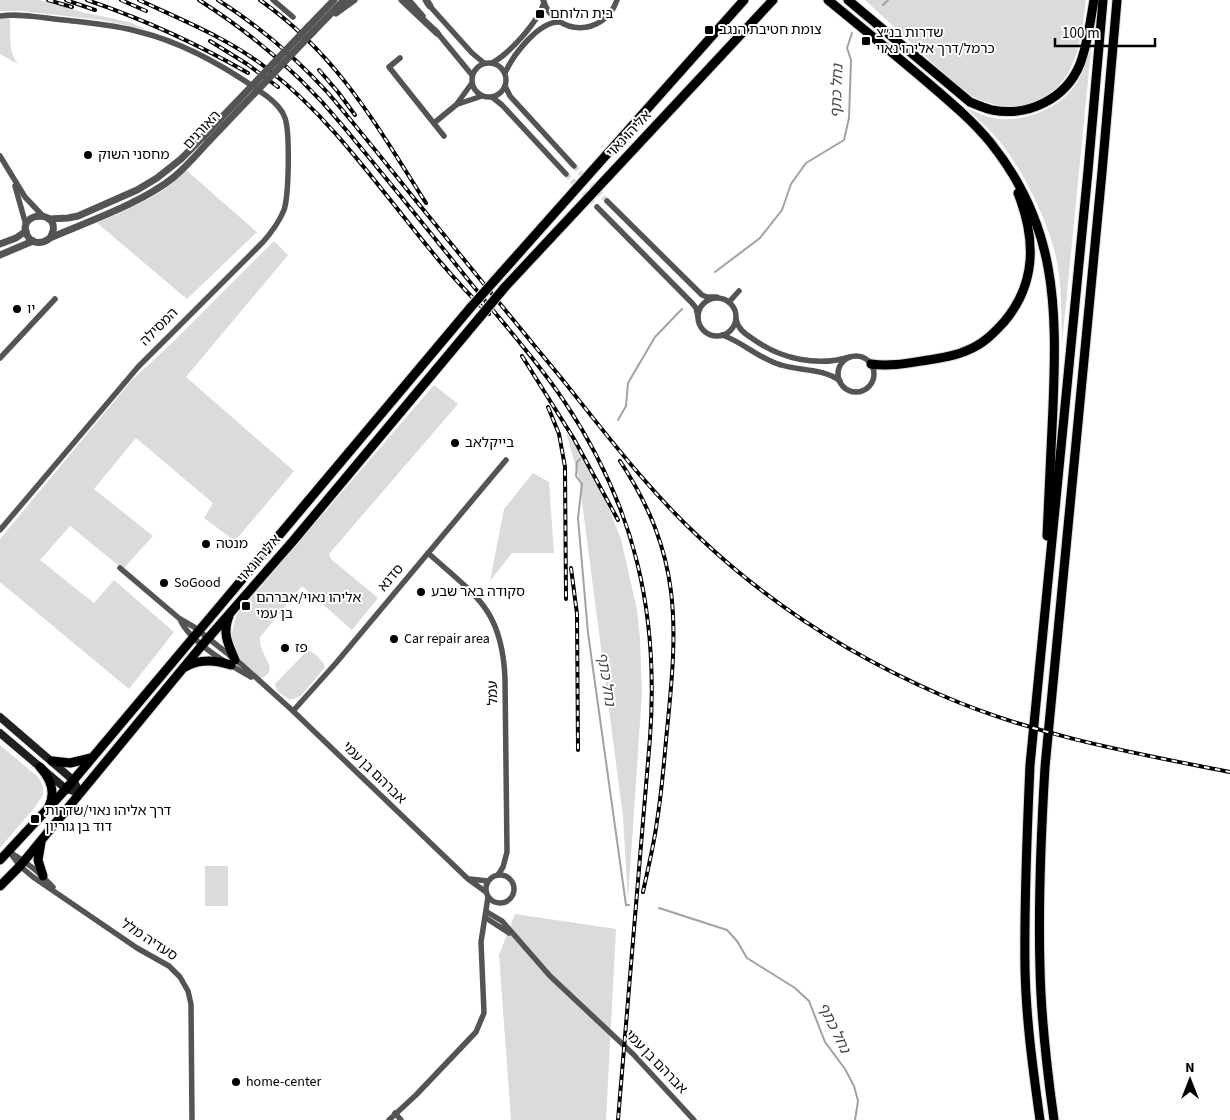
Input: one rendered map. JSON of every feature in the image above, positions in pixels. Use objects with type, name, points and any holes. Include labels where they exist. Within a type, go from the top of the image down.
[{"type":"highway","name":"אליהו נאוי","points":[[0,886],[22,863],[205,641],[293,541],[505,287],[773,0]]},
{"type":"highway","points":[[766,8],[781,0]]},
{"type":"highway","points":[[848,0],[970,102],[989,109],[1008,111],[1029,109],[1050,100],[1067,86],[1079,66],[1087,43],[1094,0]]},
{"type":"highway","points":[[1040,1120],[1031,1053],[1025,969],[1030,766],[1103,0]]},
{"type":"highway","points":[[1054,1120],[1045,1052],[1040,969],[1040,858],[1045,767],[1117,0]]},
{"type":"highway","name":"אליהו נאוי","points":[[0,860],[66,789],[471,306],[743,1]]},
{"type":"highway","points":[[828,1],[952,104],[995,148],[1032,209],[1043,242],[1050,272],[1054,307],[1055,365],[1042,644]]},
{"type":"highway","points":[[871,364],[889,366],[956,355],[967,351],[988,338],[1014,310],[1022,296],[1030,263],[1028,229],[1015,187],[995,148]]},
{"type":"highway","points":[[183,668],[206,660],[233,662],[226,636],[226,627],[230,613]]},
{"type":"highway","points":[[52,761],[70,763],[91,758]]},
{"type":"highway","points":[[40,767],[47,775],[51,786],[52,797],[48,807]]},
{"type":"highway","points":[[42,838],[38,860],[43,876]]},
{"type":"main road","points":[[0,717],[73,780],[80,793]]},
{"type":"main road","points":[[0,733],[66,789],[80,793]]},
{"type":"street","points":[[273,0],[293,17]]},
{"type":"street","points":[[311,28],[327,0]]},
{"type":"street","name":"האורגים","points":[[50,238],[140,199],[159,188],[186,166],[206,139],[311,28],[334,0]]},
{"type":"street","name":"האורגים","points":[[311,28],[322,23],[344,0]]},
{"type":"street","points":[[322,23],[354,0]]},
{"type":"street","points":[[402,0],[438,33]]},
{"type":"street","points":[[409,0],[472,75]]},
{"type":"street","points":[[505,73],[514,56],[540,29],[550,23],[559,22],[574,27],[592,26],[608,17],[617,0]]},
{"type":"street","points":[[544,1],[550,13],[559,22]]},
{"type":"street","points":[[483,96],[475,90],[472,83],[472,75],[477,68],[499,59],[530,28],[537,18],[544,1]]},
{"type":"street","points":[[427,2],[484,64]]},
{"type":"street","name":"המסילה","points":[[0,16],[17,15],[110,26],[140,32],[173,42],[203,56],[264,94],[281,110],[287,126],[286,198],[283,212],[276,226],[263,242],[138,367],[0,530]]},
{"type":"street","points":[[400,58],[389,67],[444,136]]},
{"type":"street","points":[[492,63],[500,66],[505,73],[506,79],[505,86],[500,93],[492,97]]},
{"type":"street","points":[[456,105],[472,83]]},
{"type":"street","points":[[505,86],[510,96],[574,166]]},
{"type":"street","points":[[434,123],[456,105],[469,99],[483,96],[492,97],[502,105],[566,174]]},
{"type":"street","name":"האורגים","points":[[49,219],[78,216],[137,190],[169,169],[206,139]]},
{"type":"street","points":[[0,156],[25,197],[42,215],[49,219],[53,226],[50,238],[42,243],[33,242],[0,255]]},
{"type":"street","points":[[12,177],[27,235],[33,242]]},
{"type":"street","points":[[607,201],[702,295],[717,297],[729,302],[736,312],[738,327],[766,347],[782,355],[808,360],[828,362],[850,357],[862,357],[871,364],[874,374],[867,388],[857,392],[843,386],[838,376],[840,367],[850,357]]},
{"type":"street","points":[[597,207],[692,303],[696,308],[702,328],[706,332],[716,336],[722,335],[732,329],[736,319]]},
{"type":"street","points":[[0,244],[16,238],[26,229],[30,219],[42,215]]},
{"type":"street","points":[[729,302],[739,291]]},
{"type":"street","points":[[698,317],[701,306],[705,301],[717,297]]},
{"type":"street","points":[[0,358],[54,299]]},
{"type":"street","points":[[722,335],[738,341],[779,365],[824,373],[840,381]]},
{"type":"street","name":"סדנא","points":[[293,711],[336,663],[506,460]]},
{"type":"street","name":"עמל","points":[[428,553],[480,600],[499,634],[505,678],[506,860],[509,879]]},
{"type":"street","name":"אברהם בן עמי","points":[[120,568],[205,641],[264,685],[487,895]]},
{"type":"street","name":"סעדיה מלל","points":[[9,851],[60,894],[137,948],[169,966],[180,977],[188,991],[191,1004],[192,1120]]},
{"type":"street","name":"עמל","points":[[498,875],[506,860]]},
{"type":"street","name":"סעדיה מלל","points":[[22,863],[43,876],[60,894]]},
{"type":"street","points":[[468,879],[488,881],[498,875],[509,879],[513,886],[513,893],[508,900],[501,903],[488,914]]},
{"type":"street","points":[[388,1120],[416,1095],[476,1032],[484,1013],[481,942],[488,914],[488,881]]},
{"type":"street","points":[[487,895],[494,902],[501,903]]},
{"type":"street","name":"אברהם בן עמי","points":[[488,914],[516,937],[550,976],[633,1054],[694,1120]]},
{"type":"street","points":[[396,1113],[401,1120]]},
{"type":"shaded area","points":[[0,0],[40,0],[82,12],[129,22],[148,30],[101,20],[21,11],[0,11]]},
{"type":"shaded area","points":[[865,0],[1086,0],[1079,45],[1066,77],[1055,90],[1042,99],[1028,104],[1012,106],[996,105],[964,92]]},
{"type":"shaded area","points":[[6,18],[10,20],[11,49],[18,64],[0,54],[0,19]]},
{"type":"shaded area","points":[[1093,30],[1062,344],[1061,296],[1058,268],[1055,252],[1042,216],[1025,180],[1005,148],[991,131],[966,108],[991,117],[1011,119],[1034,114],[1055,104],[1073,89],[1079,79],[1086,61]]},
{"type":"shaded area","points":[[186,170],[257,232],[187,299],[97,223],[156,195]]},
{"type":"shaded area","points":[[274,241],[288,255],[186,377],[294,471],[235,541],[204,518],[213,503],[136,438],[94,489],[153,536],[123,569],[70,526],[40,560],[94,603],[114,580],[174,632],[129,689],[0,582],[0,539],[131,381],[173,342]]},
{"type":"shaded area","points":[[434,385],[458,404],[329,554],[331,559],[378,598],[352,630],[302,586],[260,637],[262,651],[270,667],[267,675],[260,679],[248,669],[233,647],[232,635],[237,614]]},
{"type":"shaded area","points":[[566,432],[589,466],[603,494],[621,539],[637,610],[642,693],[628,900],[623,817],[579,479]]},
{"type":"shaded area","points":[[533,473],[549,482],[554,553],[512,553],[490,581],[504,509]]},
{"type":"shaded area","points":[[308,651],[314,653],[325,667],[301,696],[290,700],[277,691],[275,684]]},
{"type":"shaded area","points":[[0,745],[38,777],[43,786],[43,795],[0,848]]},
{"type":"shaded area","points":[[205,866],[228,866],[228,906],[205,906]]},
{"type":"shaded area","points":[[515,914],[616,929],[606,1120],[511,1120],[499,955]]},
{"type":"waterway","name":"נחל כתף","points":[[883,5],[888,0]]},
{"type":"waterway","name":"נחל כתף","points":[[715,272],[760,238],[782,210],[791,184],[806,163],[844,140],[849,118],[851,60],[847,48],[852,33]]},
{"type":"waterway","name":"נחל כתף","points":[[618,420],[626,406],[628,383],[655,337],[682,309]]},
{"type":"waterway","name":"נחל כתף","points":[[580,459],[577,462],[576,476],[582,484],[578,518],[588,633],[626,905],[629,905]]},
{"type":"waterway","name":"נחל כתף","points":[[659,908],[727,930],[737,941],[747,958],[795,988],[809,1001],[825,1042],[845,1069],[854,1086],[858,1101],[855,1120]]},
{"type":"tunnel","points":[[574,166],[607,201]]},
{"type":"tunnel","points":[[566,174],[597,207]]},
{"type":"railway","points":[[48,0],[72,7]]},
{"type":"railway","points":[[66,0],[95,10]]},
{"type":"railway","points":[[87,0],[169,32],[248,73]]},
{"type":"railway","points":[[121,0],[146,11]]},
{"type":"railway","points":[[139,0],[206,31],[239,49],[269,70],[300,97],[329,126],[433,253],[489,314]]},
{"type":"railway","points":[[199,0],[258,42],[310,89],[393,187],[533,359],[564,401],[609,481],[625,521],[637,562],[645,604],[650,647],[652,692],[650,738],[618,1120]]},
{"type":"railway","points":[[218,0],[248,20],[276,43],[328,93],[646,482],[701,539],[755,585],[814,627],[876,664],[941,695],[976,709],[1047,732],[1157,758],[1230,772]]},
{"type":"railway","points":[[260,0],[287,21],[334,68],[372,119],[426,203]]},
{"type":"railway","points":[[210,41],[247,64],[278,87]]},
{"type":"railway","points":[[319,70],[355,115]]},
{"type":"railway","points":[[522,356],[574,439],[618,520]]},
{"type":"railway","points":[[548,407],[559,434],[565,467],[566,599]]},
{"type":"railway","points":[[620,461],[640,495],[655,528],[665,559],[671,591],[673,623],[671,692],[662,787],[643,892]]},
{"type":"railway","points":[[571,568],[577,614],[578,750]]},
{"type":"place","name":"בית הלוחם","points":[[540,14]]},
{"type":"place","name":"צומת חטיבת הנגב","points":[[709,30]]},
{"type":"place","name":"שדרות בנ״צ כרמל/דרך אליהו נאוי","points":[[866,41]]},
{"type":"place","name":"מחסני השוק","points":[[88,155]]},
{"type":"place","name":"יו","points":[[17,309]]},
{"type":"place","name":"בייקלאב","points":[[455,443]]},
{"type":"place","name":"מנטה","points":[[206,544]]},
{"type":"place","name":"SoGood","points":[[164,583]]},
{"type":"place","name":"סקודה באר שבע","points":[[421,592]]},
{"type":"place","name":"אליהו נאוי/אברהם בן עמי","points":[[246,606]]},
{"type":"place","name":"Car repair area","points":[[394,639]]},
{"type":"place","name":"פז","points":[[285,648]]},
{"type":"place","name":"דרך אליהו נאוי/שדרות דוד בן גוריון","points":[[35,819]]},
{"type":"place","name":"home-center","points":[[236,1082]]}]
